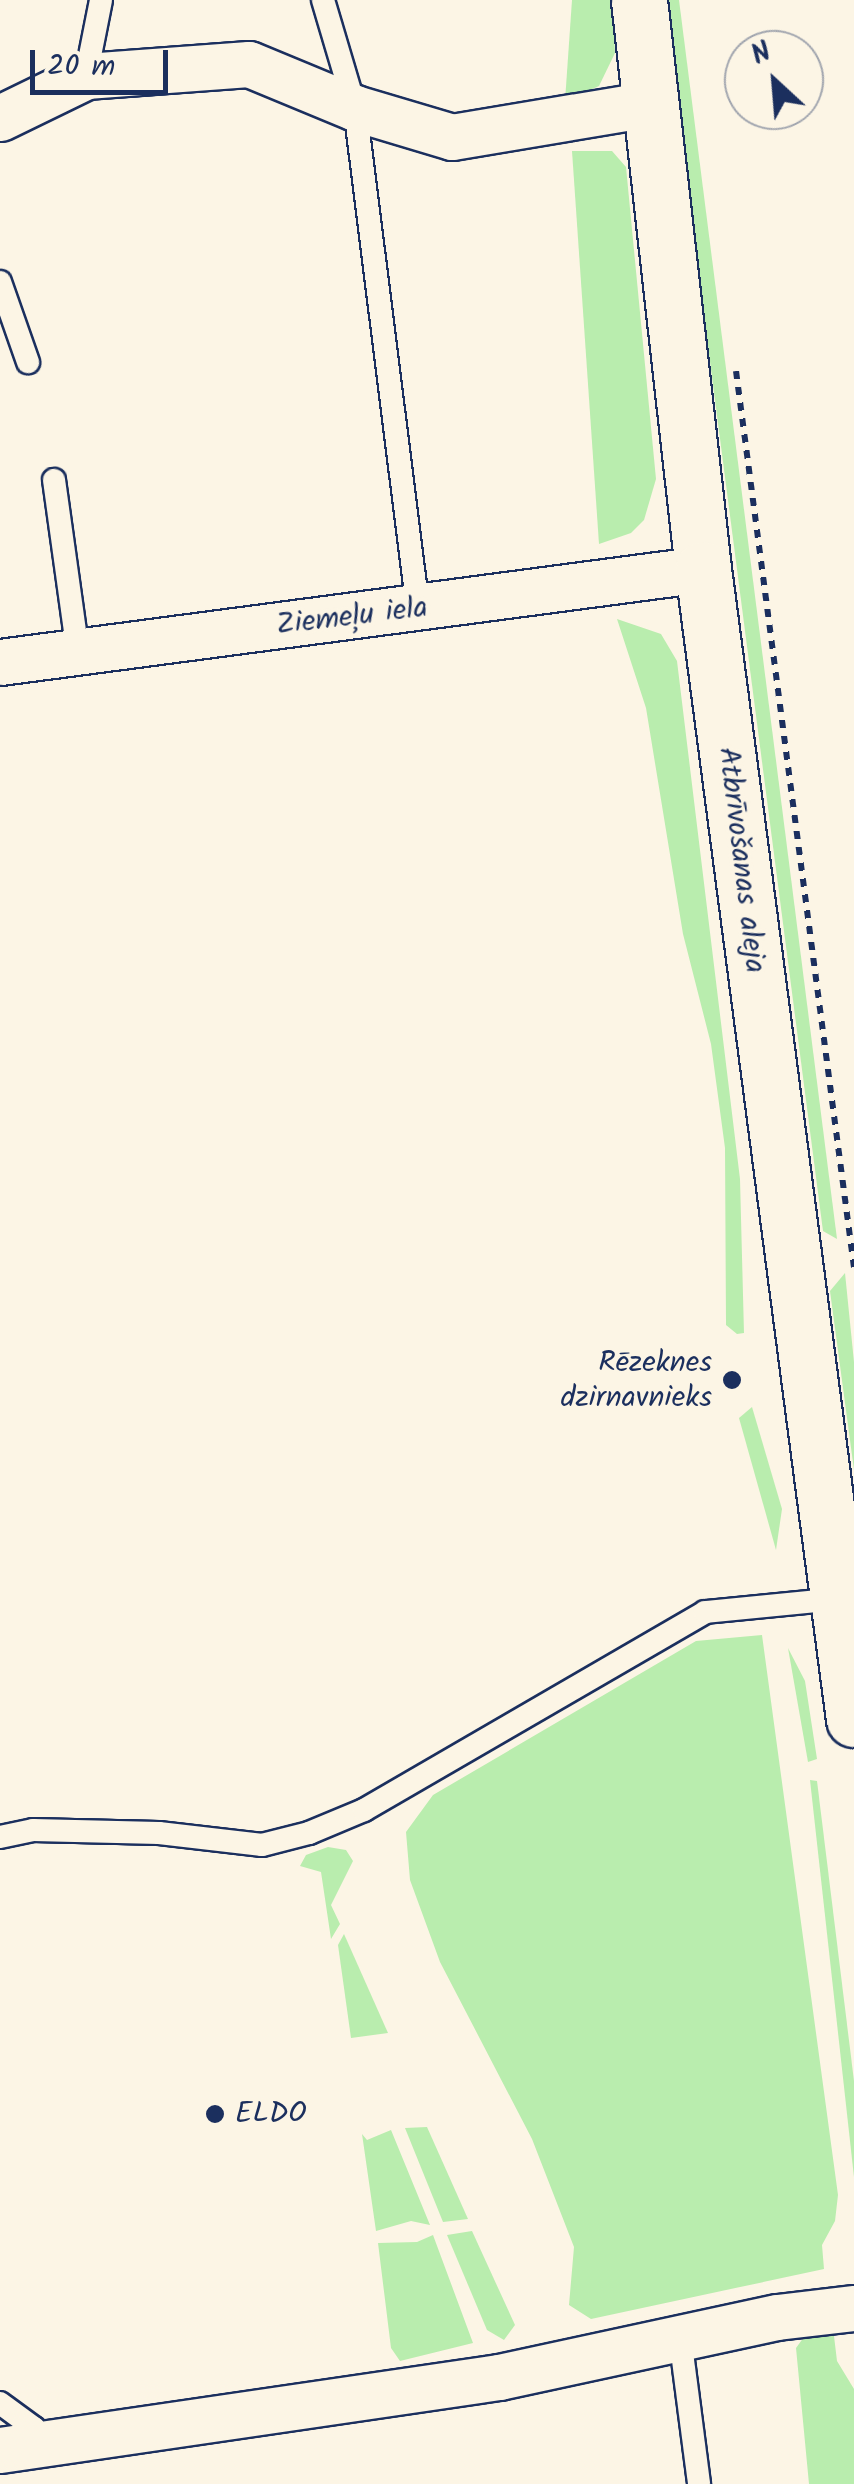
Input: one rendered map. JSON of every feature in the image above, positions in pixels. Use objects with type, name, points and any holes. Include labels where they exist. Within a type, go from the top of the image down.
[{"type":"main road","name":"Atbrīvošanas aleja","points":[[638,0],[703,569],[853,1706]]},
{"type":"street","points":[[0,118],[86,76],[250,64],[356,108],[452,137],[650,104]]},
{"type":"street","name":"Ziemeļu iela","points":[[0,662],[703,569]]},
{"type":"street","points":[[18,2447],[499,2378],[680,2337],[854,2308]]},
{"type":"lane","points":[[86,76],[101,0]]},
{"type":"lane","points":[[324,0],[356,108],[418,609]]},
{"type":"lane","points":[[0,282],[28,362]]},
{"type":"lane","points":[[54,480],[78,652]]},
{"type":"lane","points":[[0,1837],[33,1830],[160,1833],[262,1845],[309,1833],[364,1810],[705,1612],[838,1599]]},
{"type":"lane","points":[[680,2337],[699,2484]]},
{"type":"lane","points":[[0,2403],[34,2428],[18,2447]]},
{"type":"path","points":[[735,360],[854,1267]]},
{"type":"green space","points":[[572,0],[612,0],[615,53],[599,86],[565,101]]},
{"type":"green space","points":[[663,0],[679,0],[837,1239],[823,1231]]},
{"type":"green space","points":[[572,151],[612,151],[626,167],[656,479],[644,520],[631,533],[599,544]]},
{"type":"green space","points":[[617,619],[661,634],[677,661],[740,1179],[744,1333],[737,1334],[726,1325],[725,1148],[711,1044],[683,934],[646,708]]},
{"type":"green space","points":[[845,1273],[854,1362],[854,1470],[830,1291]]},
{"type":"green space","points":[[752,1407],[782,1509],[776,1550],[739,1418]]},
{"type":"green space","points":[[762,1635],[838,2195],[835,2221],[822,2245],[824,2269],[591,2319],[569,2305],[574,2247],[532,2139],[440,1962],[410,1880],[406,1832],[433,1795],[696,1641]]},
{"type":"green space","points":[[788,1648],[805,1681],[817,1759],[808,1762]]},
{"type":"green space","points":[[810,1780],[817,1781],[854,2081],[854,2177]]},
{"type":"green space","points":[[328,1847],[346,1850],[353,1861],[331,1905],[340,1924],[331,1939],[321,1872],[300,1866],[306,1855]]},
{"type":"green space","points":[[344,1934],[388,2033],[351,2038],[338,1945]]},
{"type":"green space","points":[[427,2127],[468,2219],[443,2222],[405,2128]]},
{"type":"green space","points":[[391,2130],[430,2225],[411,2221],[376,2231],[362,2134],[367,2140]]},
{"type":"green space","points":[[472,2231],[515,2325],[504,2340],[487,2330],[447,2235]]},
{"type":"green space","points":[[433,2235],[473,2343],[400,2361],[391,2348],[378,2243],[417,2242]]},
{"type":"green space","points":[[834,2336],[837,2361],[854,2389],[854,2484],[809,2484],[796,2348],[804,2337]]},
{"type":"place","name":"Rēzeknes dzirnavnieks","points":[[732,1380]]},
{"type":"place","name":"ELDO","points":[[215,2114]]}]
